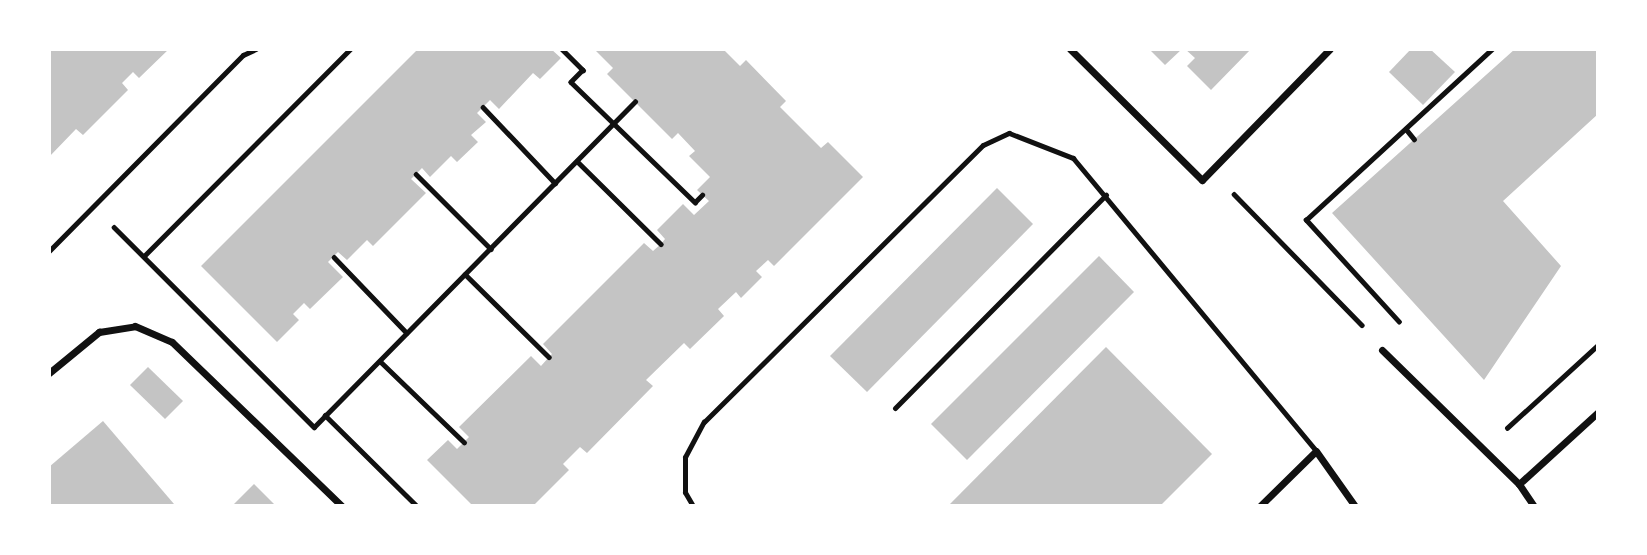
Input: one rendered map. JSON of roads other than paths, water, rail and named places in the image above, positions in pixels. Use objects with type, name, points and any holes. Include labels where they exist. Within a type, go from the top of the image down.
[{"type":"street","points":[[1070,49],[1202,180],[1330,49]]},
{"type":"street","points":[[49,373],[99,332],[135,326],[172,342],[342,506]]},
{"type":"street","points":[[1382,350],[1519,484],[1534,506]]},
{"type":"street","points":[[1519,484],[1598,412]]},
{"type":"street","points":[[1260,506],[1316,451],[1355,506]]},
{"type":"lane","points":[[49,251],[243,55],[256,49]]},
{"type":"lane","points":[[693,506],[685,492],[685,457],[704,422],[983,145],[1009,134],[1073,158],[1316,451]]},
{"type":"lane","points":[[895,408],[1106,195]]}]
